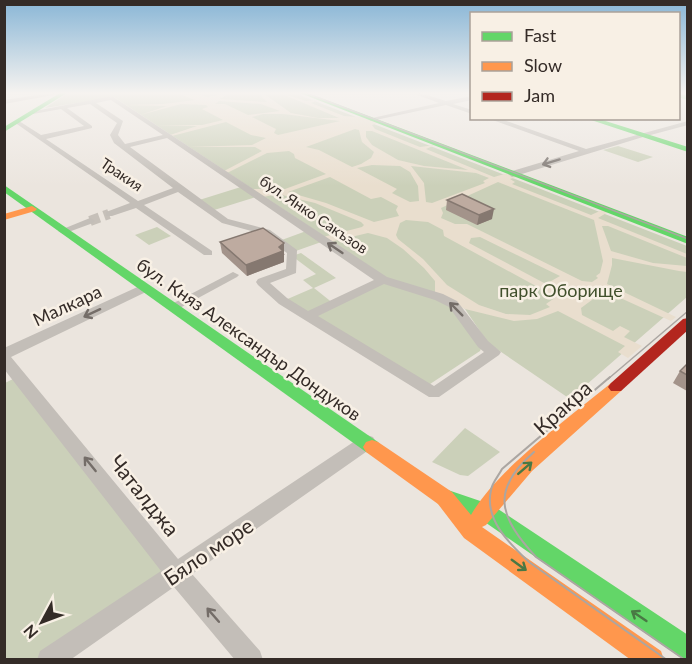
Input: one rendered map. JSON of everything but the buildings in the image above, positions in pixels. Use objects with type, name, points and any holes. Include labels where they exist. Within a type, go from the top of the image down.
[{"type":"main road","points":[[392,124],[687,233]]},
{"type":"main road","points":[[606,124],[687,150]]},
{"type":"main road","points":[[517,172],[687,242]]},
{"type":"main road","name":"бул. Княз Александър Дондуков","points":[[4,188],[445,498],[471,531],[652,660]]},
{"type":"main road","points":[[4,217],[32,209]]},
{"type":"main road","name":"Кракра","points":[[471,531],[513,479],[687,322]]},
{"type":"main road","name":"бул. Княз Александър Дондуков","points":[[445,498],[485,511],[687,649]]},
{"type":"street","name":"Тракия","points":[[20,124],[208,253]]},
{"type":"street","points":[[39,138],[90,127],[87,124]]},
{"type":"street","points":[[120,124],[114,135],[124,146],[179,189],[225,221],[266,232],[293,252],[292,271],[262,282],[283,301],[308,316],[383,280]]},
{"type":"street","name":"бул. Янко Сакъзов","points":[[151,124],[383,280],[447,300],[458,309],[483,344],[494,352],[434,393],[308,316]]},
{"type":"street","points":[[507,124],[585,151]]},
{"type":"street","points":[[517,172],[680,124]]},
{"type":"street","points":[[124,146],[169,136]]},
{"type":"street","points":[[109,214],[179,189]]},
{"type":"street","points":[[63,231],[90,220]]},
{"type":"street","points":[[172,307],[233,275]]},
{"type":"street","name":"Малкара","points":[[4,356],[144,288]]},
{"type":"street","name":"Чаталджа","points":[[4,356],[176,573],[251,660]]},
{"type":"street","name":"Бяло море","points":[[49,660],[367,442]]},
{"type":"green space","name":"парк Оборище","points":[[155,124],[374,124],[687,246],[687,297],[570,399],[488,343],[465,309],[456,302],[390,280]]},
{"type":"green space","points":[[618,146],[653,157],[638,162],[603,150]]},
{"type":"green space","points":[[244,186],[259,196],[211,211],[196,201]]},
{"type":"green space","points":[[157,227],[171,236],[149,245],[135,235]]},
{"type":"green space","points":[[309,230],[324,241],[293,252],[279,241]]},
{"type":"green space","points":[[301,253],[336,278],[314,288],[334,304],[383,280],[447,300],[483,344],[480,351],[424,388],[283,301],[313,288],[303,280],[316,274],[292,256]]},
{"type":"green space","points":[[19,376],[176,573],[49,659],[5,660],[5,383]]},
{"type":"green space","points":[[465,428],[500,452],[468,476],[460,475],[432,462]]},
{"type":"shaded area","points":[[218,124],[172,136],[170,135],[197,126],[155,125]]},
{"type":"shaded area","points":[[230,124],[266,124],[276,129],[274,133],[278,135],[327,124],[375,124],[372,125],[375,129],[420,147],[435,145],[426,149],[494,177],[508,173],[517,177],[510,179],[515,182],[512,184],[591,215],[602,210],[608,212],[598,218],[687,254],[687,258],[608,226],[602,226],[611,251],[653,263],[687,266],[687,272],[612,258],[607,284],[676,317],[671,321],[605,291],[598,292],[600,294],[581,308],[582,315],[613,331],[620,326],[630,331],[624,337],[642,346],[628,358],[618,352],[625,346],[558,311],[537,319],[514,321],[465,309],[435,292],[435,281],[424,268],[387,238],[368,233],[330,242],[323,237],[362,227],[364,225],[361,222],[315,203],[278,194],[263,197],[252,189],[285,189],[326,174],[295,158],[294,154],[289,151],[267,153],[227,173],[224,171],[262,151],[255,147],[188,147],[252,145],[266,138],[251,135]],"holes":[[[355,129],[359,130],[362,142],[374,152],[371,158],[352,167],[319,150],[306,147]],[[366,131],[372,131],[468,170],[424,166],[398,160],[372,145],[366,137]],[[372,165],[400,166],[410,172],[418,186],[419,201],[410,202],[392,193],[397,189],[357,168]],[[411,166],[476,173],[489,178],[483,181],[485,183],[432,203],[426,202],[424,183]],[[330,177],[371,199],[381,197],[398,206],[396,210],[399,216],[374,222],[326,203],[288,192]],[[498,182],[594,220],[603,261],[600,273],[596,276],[598,278],[592,282],[582,281],[467,224],[455,224],[441,218],[443,213],[441,208]],[[406,220],[428,222],[443,230],[444,236],[556,297],[546,304],[550,307],[530,315],[506,314],[479,305],[447,285],[396,235],[400,223]],[[480,237],[560,276],[546,284],[469,243],[471,238]]]},
{"type":"tunnel","points":[[90,221],[109,214]]},
{"type":"tram line","points":[[387,124],[688,239]]},
{"type":"tram line","points":[[608,379],[688,311]]},
{"type":"tram line","points":[[610,377],[502,469],[492,487],[491,511],[500,530],[529,562],[667,660]]},
{"type":"tram line","points":[[534,452],[520,466],[506,491],[505,504],[508,516],[523,543],[536,557],[685,660]]},
{"type":"traffic: fast","points":[[4,130],[14,124]]},
{"type":"traffic: fast","points":[[384,124],[688,241]]},
{"type":"traffic: fast","points":[[607,124],[688,150]]},
{"type":"traffic: fast","points":[[4,188],[372,447]]},
{"type":"traffic: fast","points":[[445,498],[485,511],[688,649]]},
{"type":"traffic: slow","points":[[4,217],[32,209]]},
{"type":"traffic: slow","points":[[479,519],[493,500],[526,466],[616,387]]},
{"type":"traffic: slow","points":[[372,447],[445,498],[471,531],[652,660]]},
{"type":"traffic: jam","points":[[616,387],[688,322]]}]
